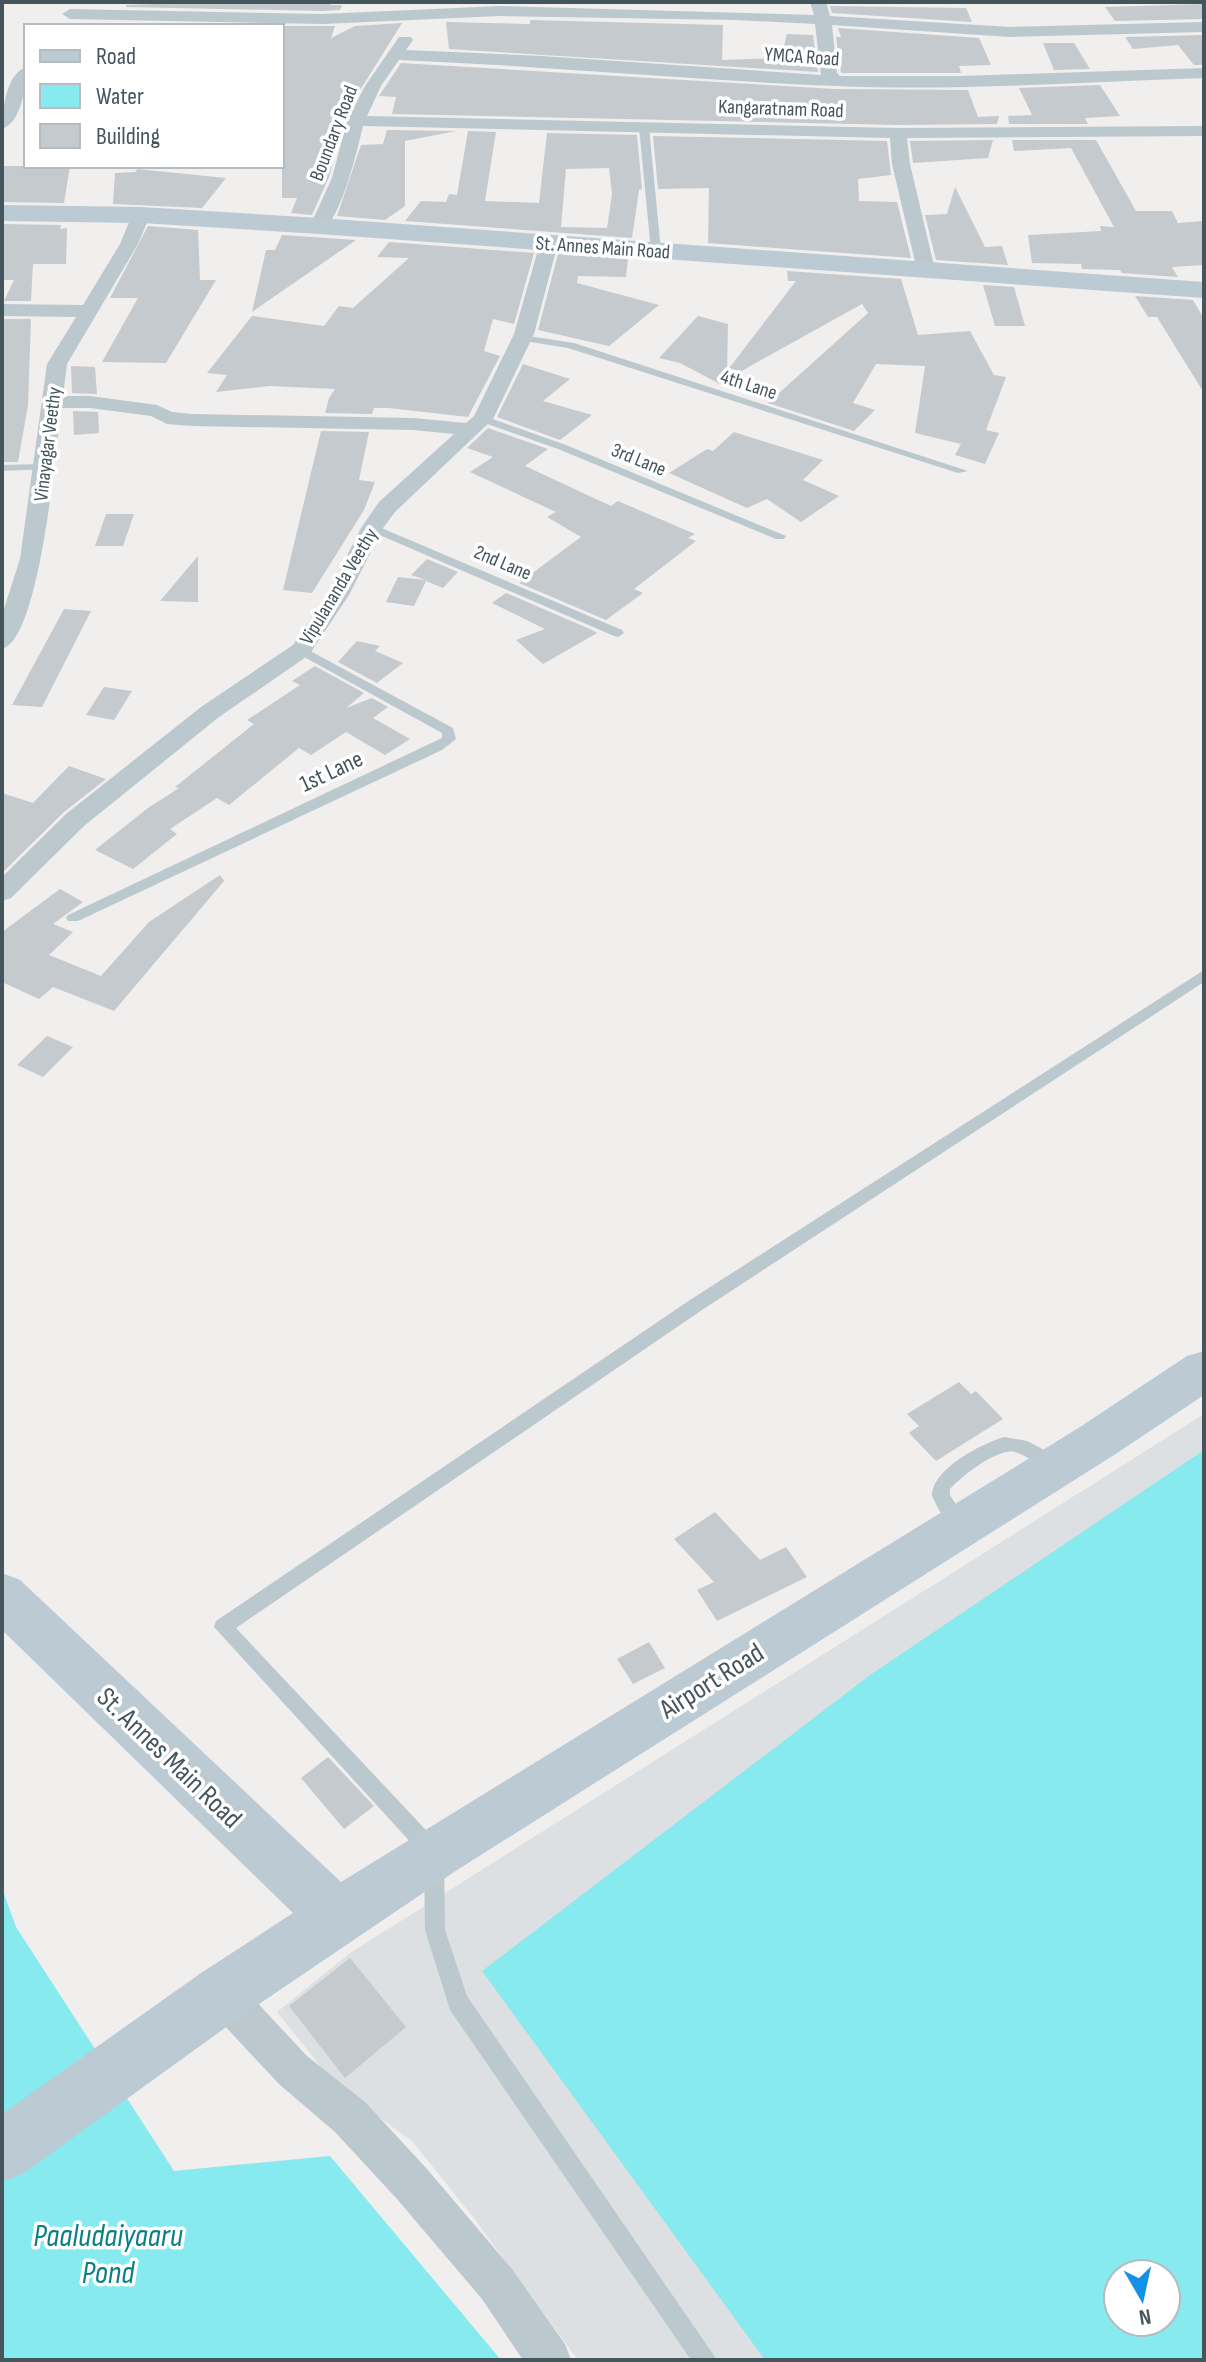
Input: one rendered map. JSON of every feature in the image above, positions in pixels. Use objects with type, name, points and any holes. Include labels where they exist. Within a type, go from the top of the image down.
[{"type":"street","points":[[818,2],[829,75],[836,81],[830,108],[839,132]]},
{"type":"street","points":[[59,24],[75,8],[217,18],[419,17],[500,11],[736,15],[902,41]]},
{"type":"street","name":"Boundary Road","points":[[319,226],[341,178],[356,121],[373,86],[419,17]]},
{"type":"street","points":[[824,29],[1010,32],[1204,27]]},
{"type":"street","name":"YMCA Road","points":[[396,55],[542,61],[836,81],[961,81],[1204,73]]},
{"type":"street","points":[[2,124],[8,95],[24,75]]},
{"type":"street","name":"Kangaratnam Road","points":[[356,121],[898,133],[1204,131]]},
{"type":"street","points":[[898,133],[901,164],[926,270]]},
{"type":"street","name":"St. Annes Main Road","points":[[2,213],[141,215],[319,226],[1204,290]]},
{"type":"street","name":"Vinayagar Veethy","points":[[2,642],[7,636],[31,559],[57,364],[129,244],[141,215]]},
{"type":"street","name":"Vipulananda Veethy","points":[[2,892],[75,820],[210,712],[301,650],[338,595],[372,528],[406,488],[478,425],[522,338],[549,243]]},
{"type":"street","points":[[2,310],[89,311]]},
{"type":"street","points":[[246,420],[259,396]]},
{"type":"street","points":[[52,402],[90,402],[157,411],[167,418],[192,420],[478,425]]},
{"type":"street","name":"Airport Road","points":[[2,2151],[200,2009],[434,1853],[1204,1370]]},
{"type":"street","name":"St. Annes Main Road","points":[[2,1596],[338,1918]]},
{"type":"street","points":[[200,2009],[293,2070],[350,2117],[497,2284],[549,2360]]},
{"type":"lane","points":[[644,127],[656,251]]},
{"type":"lane","name":"4th Lane","points":[[522,338],[570,345],[962,471]]},
{"type":"lane","name":"3rd Lane","points":[[478,425],[562,447],[780,536]]},
{"type":"lane","points":[[2,468],[44,467]]},
{"type":"lane","name":"2nd Lane","points":[[372,528],[618,633]]},
{"type":"lane","name":"1st Lane","points":[[73,918],[449,739],[448,731],[301,650]]},
{"type":"lane","points":[[705,2360],[458,2002],[435,1930],[434,1853],[223,1627],[696,1305],[1204,975]]},
{"type":"shaded area","points":[[1204,1414],[1204,2360],[578,2360],[473,2217],[412,2141],[337,2087],[277,2012],[350,1953]]},
{"type":"water","points":[[1204,1450],[1204,2360],[765,2360],[482,1971],[870,1675]]},
{"type":"water","name":"Paaludaiyaaru Pond","points":[[2,1888],[16,1927],[174,2171],[330,2156],[501,2360],[2,2360]]},
{"type":"building","points":[[209,2],[331,2],[330,5],[342,5],[340,10],[323,11],[126,7]]},
{"type":"building","points":[[1204,4],[1204,19],[1115,21],[1105,7]]},
{"type":"building","points":[[830,6],[966,8],[972,22],[832,13]]},
{"type":"building","points":[[530,20],[723,25],[722,60],[781,58],[787,34],[813,35],[818,72],[449,49],[446,22],[530,24]]},
{"type":"building","points":[[402,23],[357,95],[350,95],[328,147],[337,147],[329,177],[312,215],[291,213],[297,198],[282,198],[284,26],[335,26],[331,38],[355,26]]},
{"type":"building","points":[[838,28],[979,38],[991,65],[959,66],[961,73],[841,73],[836,37],[841,37]]},
{"type":"building","points":[[1204,35],[1204,65],[1194,65],[1178,45],[1133,49],[1125,37]]},
{"type":"building","points":[[1043,43],[1074,43],[1090,69],[1054,70]]},
{"type":"building","points":[[401,63],[835,89],[968,90],[978,117],[999,116],[997,124],[898,125],[392,114],[396,97],[379,96]]},
{"type":"building","points":[[1100,85],[1120,116],[1085,118],[1088,124],[1009,124],[1008,116],[1032,115],[1019,88]]},
{"type":"building","points":[[387,130],[456,131],[405,141],[405,206],[385,220],[337,216],[361,145],[383,144]]},
{"type":"building","points":[[468,131],[496,132],[485,201],[539,203],[547,133],[637,135],[642,189],[639,190],[632,238],[405,221],[421,201],[446,202],[449,194],[457,195]],"holes":[[[609,168],[612,194],[607,228],[561,227],[566,169]]]},
{"type":"building","points":[[653,136],[887,141],[891,175],[858,179],[859,201],[897,202],[911,258],[708,243],[709,188],[658,189]]},
{"type":"building","points":[[993,140],[988,158],[913,163],[910,141]]},
{"type":"building","points":[[1012,140],[1096,140],[1136,211],[1172,211],[1178,223],[1204,221],[1204,265],[1172,267],[1178,277],[1082,269],[1081,264],[1032,263],[1028,235],[1101,231],[1100,226],[1114,227],[1071,148],[1014,151]]},
{"type":"building","points":[[2,166],[70,168],[64,203],[2,202]]},
{"type":"building","points":[[137,169],[226,178],[202,208],[113,204],[115,173],[136,172]]},
{"type":"building","points":[[955,187],[985,247],[1002,246],[1008,265],[936,260],[925,215],[947,214]]},
{"type":"building","points":[[2,224],[61,225],[60,229],[67,228],[66,264],[33,264],[31,301],[4,301],[14,280],[2,280]]},
{"type":"building","points":[[148,226],[198,230],[200,280],[216,280],[166,363],[102,362],[138,298],[110,298]]},
{"type":"building","points":[[282,235],[356,240],[252,312],[266,250],[275,250]]},
{"type":"building","points":[[389,242],[534,253],[514,324],[493,319],[484,351],[500,356],[468,417],[388,408],[374,408],[372,414],[325,413],[335,389],[269,386],[216,392],[227,375],[207,373],[252,316],[324,326],[339,306],[353,308],[409,258],[377,257]]},
{"type":"building","points":[[558,254],[628,259],[626,277],[578,276],[577,283],[659,305],[609,346],[538,330]]},
{"type":"building","points":[[787,271],[901,279],[918,335],[970,331],[994,375],[1006,377],[986,430],[999,433],[985,464],[955,455],[961,444],[915,433],[925,366],[876,364],[853,403],[875,410],[854,431],[768,403],[868,313],[862,304],[727,379],[727,387],[719,383],[716,385],[718,383],[680,363],[659,358],[698,316],[728,324],[727,371],[796,281],[788,281]]},
{"type":"building","points":[[983,285],[1014,287],[1025,326],[995,326]]},
{"type":"building","points":[[1135,296],[1193,300],[1204,319],[1204,393],[1157,317],[1148,317]]},
{"type":"building","points":[[2,319],[31,319],[28,405],[18,462],[2,462]]},
{"type":"building","points":[[523,364],[570,379],[543,401],[592,415],[560,440],[497,417]]},
{"type":"building","points":[[71,366],[95,367],[97,394],[72,393]]},
{"type":"building","points":[[73,411],[98,412],[99,433],[74,435]]},
{"type":"building","points":[[488,428],[548,449],[525,466],[611,506],[618,501],[695,534],[688,538],[696,541],[634,589],[643,593],[606,620],[519,583],[581,537],[547,517],[556,512],[470,472],[493,457],[467,448]]},
{"type":"building","points":[[321,431],[369,432],[359,480],[375,482],[364,510],[312,593],[283,590]]},
{"type":"building","points":[[734,432],[823,460],[803,480],[839,496],[801,522],[767,499],[747,508],[669,473],[707,449],[713,451]]},
{"type":"building","points":[[106,514],[134,514],[123,546],[95,546]]},
{"type":"building","points":[[198,556],[198,602],[160,601]]},
{"type":"building","points":[[427,559],[458,572],[443,588],[426,581],[414,606],[386,602],[398,577],[426,580],[411,575]]},
{"type":"building","points":[[506,593],[597,633],[543,664],[516,640],[545,629],[492,603]]},
{"type":"building","points":[[64,609],[91,611],[42,707],[12,705]]},
{"type":"building","points":[[357,641],[380,646],[375,651],[403,663],[377,683],[338,662]]},
{"type":"building","points":[[315,666],[364,693],[346,708],[372,698],[388,707],[373,718],[410,739],[385,755],[346,732],[311,755],[299,748],[229,805],[217,798],[170,829],[177,834],[133,869],[95,850],[179,788],[175,787],[254,724],[247,720],[300,685],[292,681]]},
{"type":"building","points":[[104,687],[132,691],[114,720],[86,715]]},
{"type":"building","points":[[69,766],[106,779],[64,812],[2,873],[2,793],[33,803]]},
{"type":"building","points":[[220,875],[224,881],[114,1011],[53,987],[39,999],[2,982],[2,932],[60,889],[83,902],[53,924],[73,932],[49,955],[101,976],[149,922]]},
{"type":"building","points":[[47,1036],[73,1047],[43,1077],[17,1065]]},
{"type":"building","points":[[959,1382],[971,1394],[976,1391],[1003,1419],[936,1461],[909,1433],[919,1426],[907,1414]]},
{"type":"building","points":[[715,1512],[760,1560],[786,1547],[807,1577],[717,1621],[697,1590],[714,1582],[674,1539]]},
{"type":"building","points":[[649,1642],[665,1668],[633,1684],[617,1659]]},
{"type":"building","points":[[328,1757],[374,1806],[344,1829],[301,1778]]},
{"type":"building","points":[[350,1958],[406,2027],[345,2078],[289,2006]]}]
